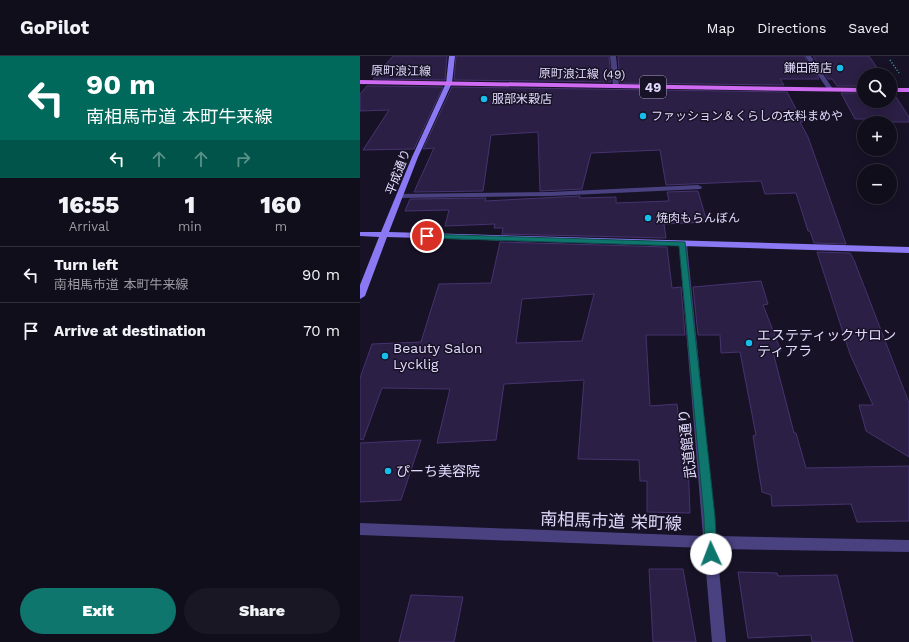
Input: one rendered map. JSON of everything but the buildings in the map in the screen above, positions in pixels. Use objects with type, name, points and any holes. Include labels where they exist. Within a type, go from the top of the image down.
[{"type":"main road","name":"原町浪江線","points":[[360,82],[446,83]]},
{"type":"main road","name":"原町浪江線 (49)","points":[[446,83],[857,90]]},
{"type":"main road","points":[[897,90],[909,90]]},
{"type":"street","name":"平成通り","points":[[360,296],[446,83],[452,56]]},
{"type":"street","points":[[613,56],[616,86]]},
{"type":"street","points":[[808,56],[830,89]]},
{"type":"street","points":[[400,196],[543,194],[698,187]]},
{"type":"street","points":[[360,234],[909,250]]},
{"type":"street","name":"武道館通り","points":[[683,244],[719,642]]},
{"type":"street","name":"南相馬市道 栄町線","points":[[360,529],[710,542],[909,546]]},
{"type":"place","name":"鎌田商店","points":[[840,68]]},
{"type":"place","name":"服部米穀店","points":[[484,99]]},
{"type":"place","name":"ファッション＆くらしの衣料まめや","points":[[643,116]]},
{"type":"place","name":"焼肉もらんぼん","points":[[648,218]]},
{"type":"place","name":"エステティックサロン ティアラ","points":[[749,343]]},
{"type":"place","name":"Beauty Salon Lycklig","points":[[385,356]]},
{"type":"place","name":"ぴーち美容院","points":[[388,471]]},
{"type":"route","points":[[427,236],[603,240],[683,244],[709,517],[711,554]]}]
